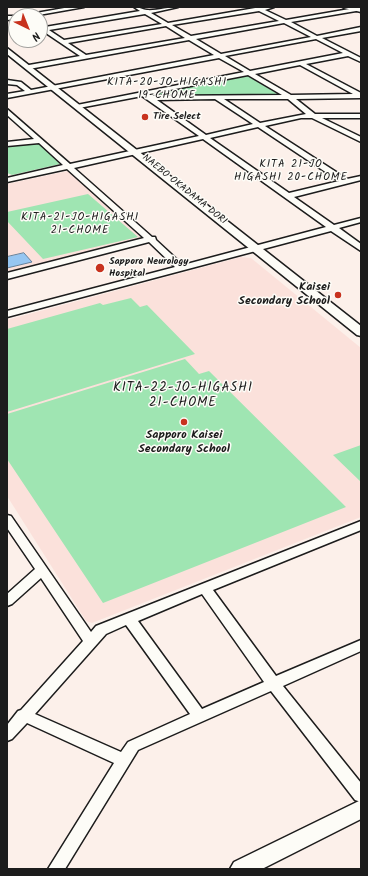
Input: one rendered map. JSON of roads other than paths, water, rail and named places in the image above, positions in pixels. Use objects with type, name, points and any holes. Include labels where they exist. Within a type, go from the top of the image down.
[{"type":"street","points":[[48,12],[81,7]]},
{"type":"street","points":[[137,7],[290,97],[313,116],[361,140]]},
{"type":"street","points":[[48,26],[175,7]]},
{"type":"street","points":[[64,42],[271,7]]},
{"type":"street","points":[[346,7],[359,9]]},
{"type":"street","points":[[260,9],[361,60]]},
{"type":"street","points":[[29,67],[359,9]]},
{"type":"street","points":[[7,96],[361,29]]},
{"type":"street","points":[[48,31],[85,57]]},
{"type":"street","name":"NAEBO OKADAMA DORI","points":[[7,50],[137,152],[361,332]]},
{"type":"street","points":[[79,106],[146,96],[248,73],[348,54]]},
{"type":"street","points":[[300,63],[361,95]]},
{"type":"street","points":[[7,82],[19,83],[29,91]]},
{"type":"street","points":[[146,96],[290,97],[361,95]]},
{"type":"street","points":[[146,96],[361,248]]},
{"type":"street","points":[[216,97],[346,182]]},
{"type":"street","points":[[7,111],[152,239],[182,268]]},
{"type":"street","points":[[7,180],[301,116],[361,116]]},
{"type":"street","points":[[7,120],[16,120]]},
{"type":"street","points":[[7,144],[40,141]]},
{"type":"street","points":[[287,196],[361,178]]},
{"type":"street","points":[[7,314],[361,220]]},
{"type":"street","points":[[7,276],[152,239]]},
{"type":"street","points":[[7,519],[90,641]]},
{"type":"street","points":[[7,735],[23,715],[101,630],[361,525]]},
{"type":"street","points":[[7,601],[41,571]]},
{"type":"street","points":[[205,588],[274,684],[361,795]]},
{"type":"street","points":[[129,619],[199,716]]},
{"type":"street","points":[[56,869],[133,746],[361,644]]},
{"type":"street","points":[[23,715],[124,760]]},
{"type":"street","points":[[241,869],[361,809]]},
{"type":"water","points":[[24,253],[32,262],[7,268],[7,257]]},
{"type":"place","name":"Tire Select","points":[[145,117]]},
{"type":"place","name":"Sapporo Neurology Hospital","points":[[100,268]]},
{"type":"place","name":"Kaisei Secondary School","points":[[338,295]]},
{"type":"place","name":"Sapporo Kaisei Secondary School","points":[[184,422]]},
{"type":"district","name":"KITA-20-JO-HIGASHI 19-CHOME","points":[[167,89]]},
{"type":"district","name":"KITA 21-JO HIGASHI 20-CHOME","points":[[291,171]]},
{"type":"district","name":"KITA-21-JO-HIGASHI 21-CHOME","points":[[80,224]]},
{"type":"district","name":"KITA-22-JO-HIGASHI 21-CHOME","points":[[183,396]]}]
